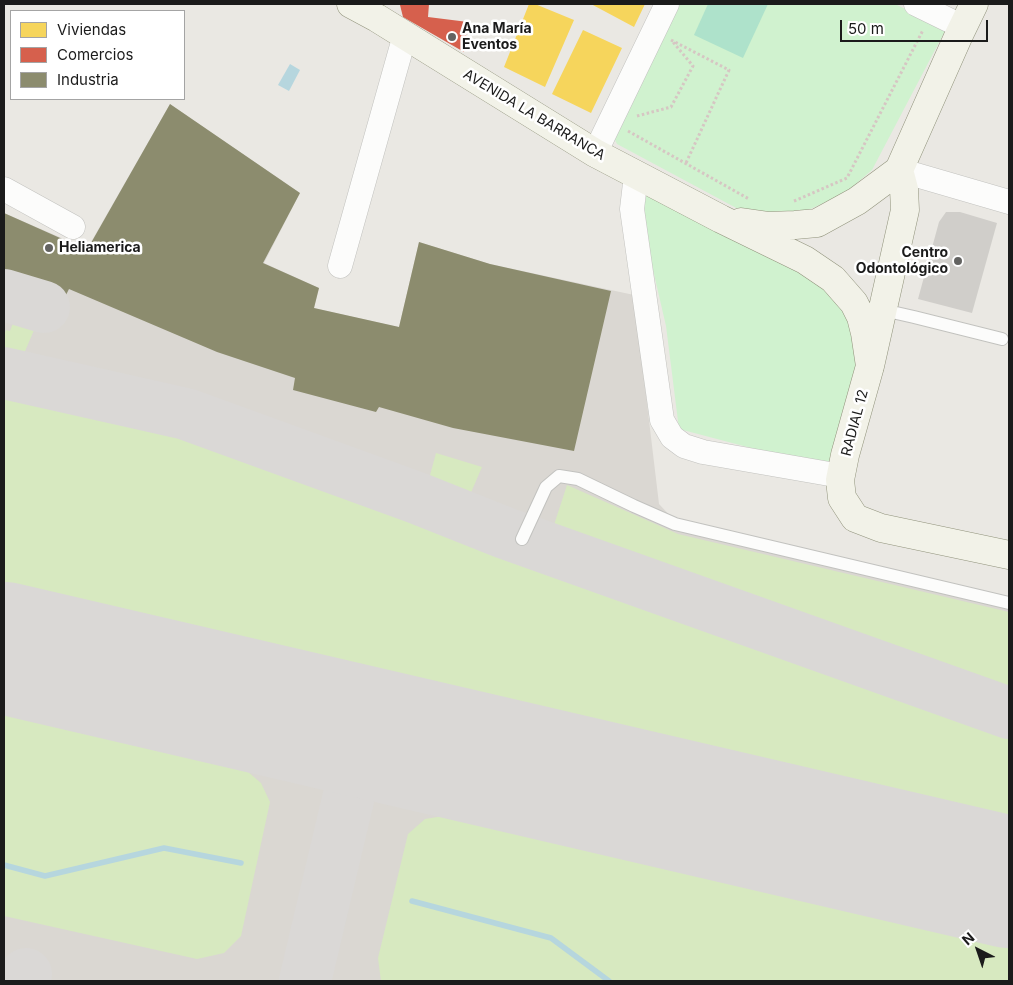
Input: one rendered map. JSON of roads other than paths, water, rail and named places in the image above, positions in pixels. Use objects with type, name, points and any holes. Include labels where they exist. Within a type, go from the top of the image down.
[{"type":"street","name":"AVENIDA LA BARRANCA","points":[[351,4],[380,11],[405,35],[595,153],[720,219],[805,260],[833,279],[854,303],[862,318],[870,366]]},
{"type":"street","points":[[595,153],[666,4]]},
{"type":"street","points":[[916,4],[968,15],[899,170],[1009,202]]},
{"type":"street","points":[[340,266],[405,35]]},
{"type":"street","name":"AVENIDA LA BARRANCA","points":[[720,219],[769,226],[817,223],[857,201],[899,170]]},
{"type":"street","name":"RADIAL 12","points":[[899,170],[904,189],[905,210],[870,366],[845,455],[841,476],[842,498],[855,518],[881,528],[1009,555]]},
{"type":"street","points":[[636,174],[632,209],[662,420],[672,437],[684,446],[703,452],[841,476]]},
{"type":"street","points":[[4,189],[73,227]]},
{"type":"lane","points":[[883,310],[1002,339]]},
{"type":"lane","points":[[522,539],[546,487],[559,476],[578,479],[641,510],[676,524],[1009,603]]},
{"type":"water","points":[[290,64],[300,70],[289,91],[278,85]]},
{"type":"waterway","points":[[4,865],[45,876],[164,848],[241,863]]},
{"type":"waterway","points":[[412,901],[551,938],[609,981]]},
{"type":"place","name":"Ana María Eventos","points":[[452,37]]},
{"type":"place","name":"Heliamerica","points":[[49,248]]},
{"type":"place","name":"Centro Odontológico","points":[[958,261]]}]
